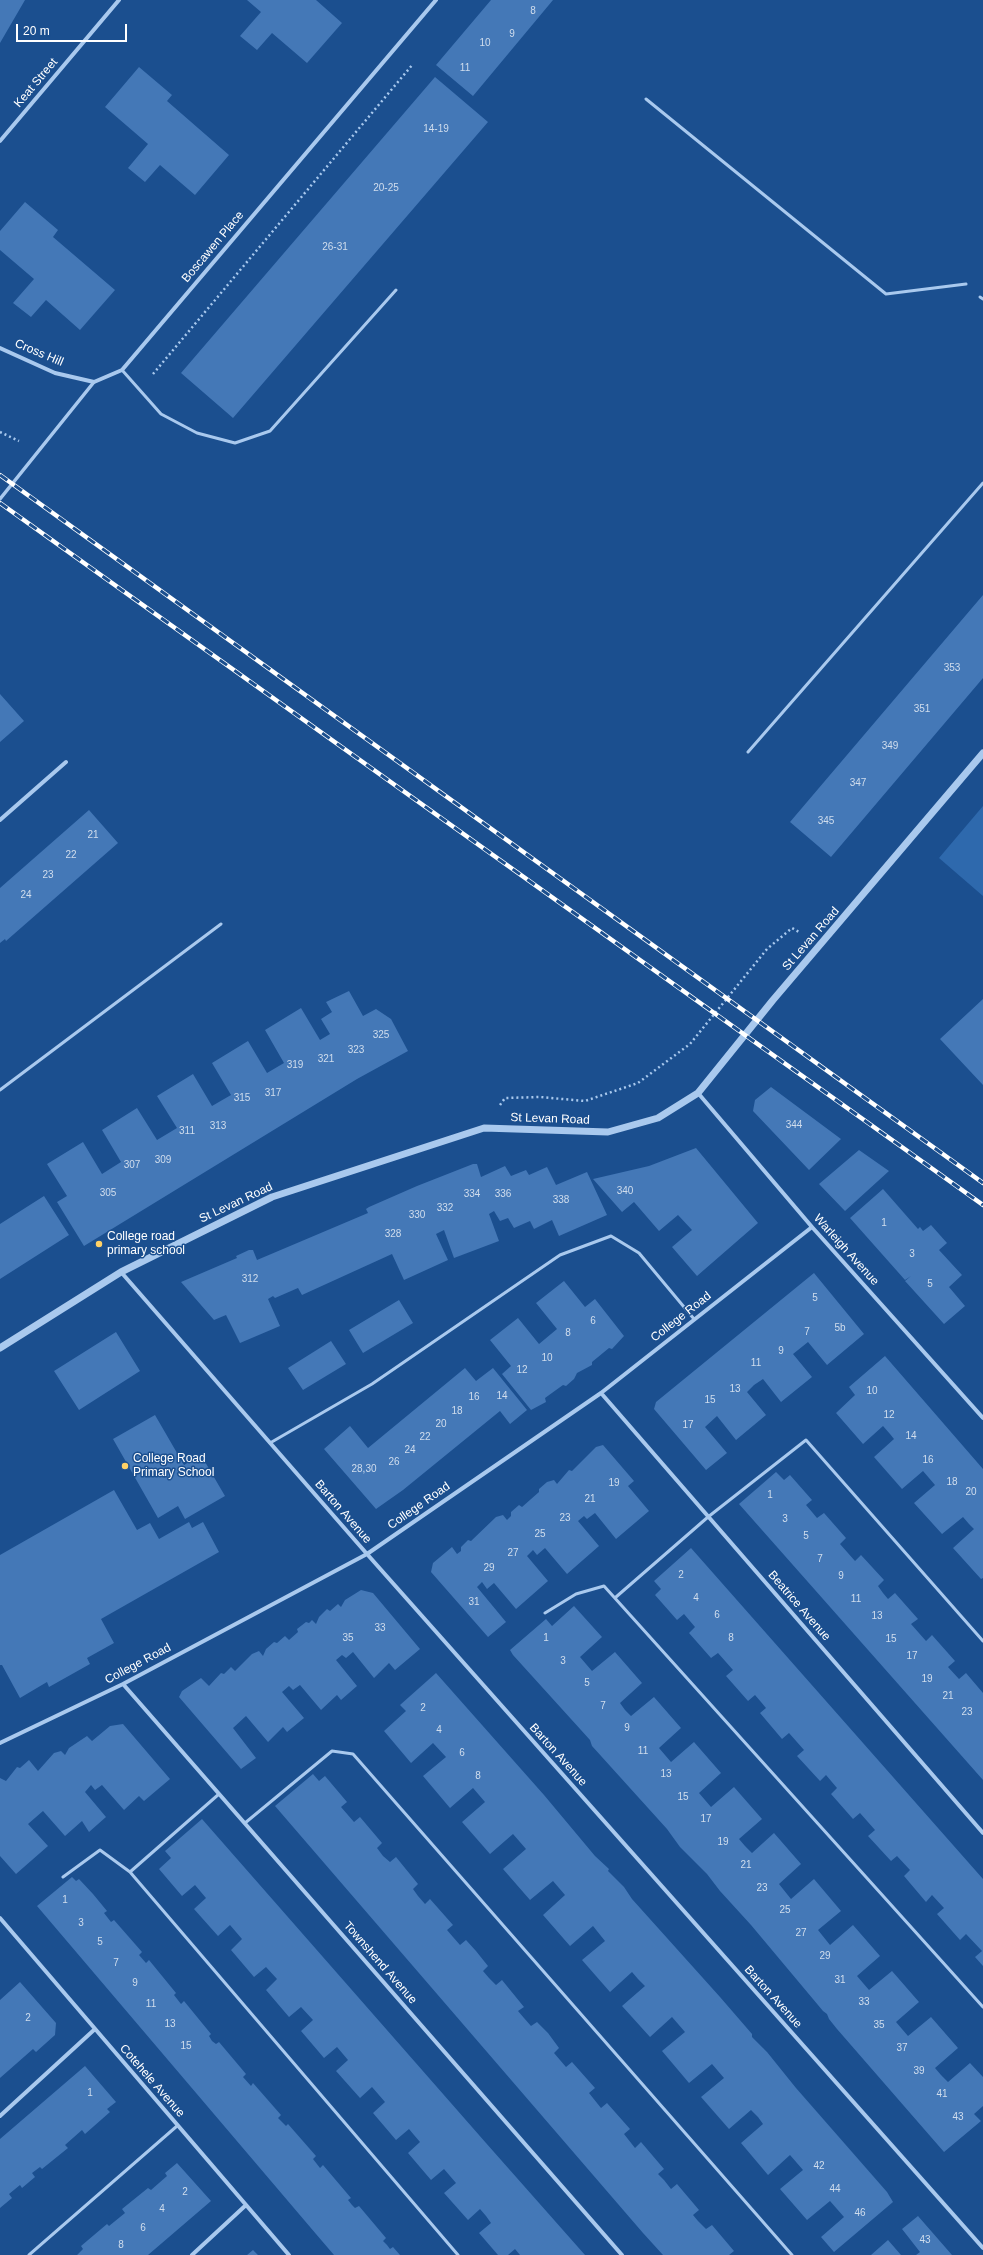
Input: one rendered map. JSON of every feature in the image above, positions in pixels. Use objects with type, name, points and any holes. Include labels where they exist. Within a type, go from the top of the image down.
[{"type":"street","name":"Keat Street","points":[[0,141],[119,0]]},
{"type":"street","name":"Boscawen Place","points":[[0,499],[94,382],[122,370],[436,0]]},
{"type":"street","name":"Cross Hill","points":[[0,348],[55,373],[94,382]]},
{"type":"street","name":"St Levan Road","points":[[0,1348],[121,1272],[272,1197],[484,1128],[608,1132],[658,1118],[698,1093],[773,1000],[983,753]]},
{"type":"street","points":[[0,820],[66,762]]},
{"type":"street","name":"Warleigh Avenue","points":[[698,1093],[812,1227],[983,1418]]},
{"type":"street","name":"College Road","points":[[0,1743],[122,1684],[367,1554],[601,1393],[812,1227]]},
{"type":"street","name":"Barton Avenue","points":[[121,1272],[367,1554],[983,2248]]},
{"type":"street","name":"Beatrice Avenue","points":[[601,1393],[983,1833]]},
{"type":"street","name":"Townshend Avenue","points":[[122,1684],[622,2255]]},
{"type":"street","name":"Cotehele Avenue","points":[[0,1918],[289,2255]]},
{"type":"street","points":[[0,2116],[95,2030]]},
{"type":"street","points":[[192,2255],[246,2205]]},
{"type":"lane","points":[[646,99],[886,294],[966,284]]},
{"type":"lane","points":[[122,370],[160,414],[197,433],[235,443],[270,431],[396,290]]},
{"type":"lane","points":[[748,752],[983,483]]},
{"type":"lane","points":[[0,1090],[222,924]]},
{"type":"lane","points":[[270,1443],[372,1384],[560,1255],[611,1236],[639,1253],[694,1319]]},
{"type":"lane","points":[[616,1598],[708,1517],[806,1440],[983,1641]]},
{"type":"lane","points":[[545,1613],[576,1594],[604,1586],[983,2007]]},
{"type":"lane","points":[[245,1823],[332,1751],[353,1754],[792,2255]]},
{"type":"lane","points":[[130,1872],[219,1794]]},
{"type":"lane","points":[[63,1877],[100,1850],[130,1872],[458,2255]]},
{"type":"lane","points":[[29,2255],[177,2126]]},
{"type":"path","points":[[139,389],[392,92],[416,60]]},
{"type":"path","points":[[484,1128],[505,1098],[540,1097],[585,1101],[638,1083],[690,1044],[767,949],[792,928],[820,945]]},
{"type":"shaded area","points":[[983,806],[983,896],[939,858]]},
{"type":"building","points":[[0,0],[25,0],[0,43]]},
{"type":"building","points":[[247,0],[316,0],[342,23],[307,63],[272,33],[257,50],[240,36],[261,12]]},
{"type":"building","points":[[491,0],[553,0],[473,96],[436,65]]},
{"type":"building","points":[[139,67],[172,95],[167,101],[229,155],[195,195],[160,165],[145,182],[128,168],[148,144],[105,107]]},
{"type":"building","points":[[435,77],[488,122],[233,418],[181,373]]},
{"type":"building","points":[[25,202],[58,230],[53,237],[115,290],[80,330],[46,300],[31,317],[13,303],[34,279],[0,250],[0,231]]},
{"type":"building","points":[[983,595],[983,678],[831,857],[790,822]]},
{"type":"building","points":[[0,694],[24,721],[0,742]]},
{"type":"building","points":[[89,810],[118,843],[6,941],[5,939],[0,943],[0,888]]},
{"type":"building","points":[[349,991],[363,1016],[376,1009],[391,1019],[408,1051],[357,1079],[84,1246],[57,1202],[67,1196],[47,1164],[83,1142],[102,1174],[121,1162],[102,1130],[137,1108],[157,1140],[177,1128],[157,1096],[193,1074],[212,1106],[231,1095],[212,1063],[248,1041],[267,1073],[284,1063],[265,1030],[301,1008],[320,1040],[330,1034],[321,1019],[332,1012],[326,1002]]},
{"type":"building","points":[[983,999],[983,1085],[940,1039]]},
{"type":"building","points":[[771,1087],[841,1139],[809,1170],[753,1111],[755,1100]]},
{"type":"building","points":[[696,1148],[758,1223],[697,1276],[672,1247],[692,1230],[678,1215],[659,1231],[634,1202],[622,1212],[593,1179],[649,1166]]},
{"type":"building","points":[[859,1150],[889,1171],[845,1211],[819,1184]]},
{"type":"building","points":[[473,1164],[477,1164],[481,1177],[505,1166],[511,1176],[526,1170],[529,1175],[547,1167],[556,1185],[587,1172],[607,1215],[559,1236],[552,1220],[534,1229],[530,1221],[514,1228],[508,1218],[500,1221],[494,1211],[489,1214],[499,1241],[454,1258],[444,1230],[436,1234],[448,1260],[404,1280],[392,1254],[302,1295],[298,1288],[275,1298],[273,1296],[268,1299],[280,1326],[240,1343],[226,1315],[214,1320],[181,1282],[237,1258],[236,1256],[249,1250],[253,1250],[257,1260],[368,1213],[366,1209],[369,1207]]},
{"type":"building","points":[[883,1189],[918,1229],[920,1227],[923,1231],[931,1225],[947,1243],[939,1250],[962,1275],[949,1287],[965,1306],[944,1324],[905,1281],[911,1276],[905,1280],[850,1218]]},
{"type":"building","points":[[44,1196],[69,1235],[0,1279],[0,1224]]},
{"type":"building","points":[[814,1273],[864,1334],[827,1365],[808,1342],[793,1354],[812,1377],[781,1402],[763,1379],[754,1385],[747,1392],[766,1415],[736,1440],[717,1416],[705,1427],[727,1453],[706,1470],[654,1409],[656,1402]]},
{"type":"building","points":[[564,1281],[585,1307],[595,1299],[624,1336],[612,1349],[609,1348],[592,1362],[592,1365],[577,1373],[574,1379],[566,1386],[563,1385],[545,1398],[546,1402],[531,1410],[502,1374],[511,1366],[490,1340],[518,1318],[539,1344],[557,1329],[536,1303]]},
{"type":"building","points":[[399,1300],[413,1323],[363,1353],[349,1330]]},
{"type":"building","points":[[116,1332],[140,1371],[79,1410],[54,1371]]},
{"type":"building","points":[[331,1341],[346,1364],[303,1390],[288,1368]]},
{"type":"building","points":[[885,1356],[983,1469],[983,1578],[981,1579],[953,1548],[974,1529],[963,1517],[942,1534],[914,1503],[935,1485],[923,1471],[902,1489],[874,1457],[894,1439],[890,1434],[883,1426],[863,1444],[836,1413],[855,1395],[849,1387]]},
{"type":"building","points":[[465,1368],[476,1381],[493,1368],[527,1410],[510,1424],[500,1411],[403,1490],[376,1509],[324,1449],[350,1426],[368,1448]]},
{"type":"building","points":[[155,1415],[184,1465],[201,1455],[225,1496],[185,1519],[178,1506],[158,1518],[113,1439]]},
{"type":"building","points":[[603,1445],[634,1481],[628,1486],[649,1511],[616,1539],[595,1513],[587,1519],[584,1516],[578,1521],[599,1546],[567,1574],[545,1548],[537,1555],[533,1550],[527,1556],[548,1581],[516,1609],[494,1583],[487,1589],[482,1582],[477,1587],[506,1622],[488,1637],[431,1572],[433,1563],[452,1547],[457,1554],[461,1551],[461,1547],[468,1540],[471,1541],[496,1517],[503,1515],[507,1520],[511,1516],[511,1512],[519,1505],[522,1507],[539,1492],[539,1489],[547,1482],[554,1480],[557,1484],[569,1470],[572,1471],[596,1447]]},
{"type":"building","points":[[776,1472],[784,1480],[790,1475],[812,1500],[806,1505],[817,1518],[824,1513],[846,1538],[840,1544],[855,1561],[861,1555],[884,1580],[878,1586],[888,1599],[895,1593],[918,1619],[911,1624],[926,1641],[932,1635],[955,1661],[948,1667],[959,1679],[966,1673],[983,1693],[983,1780],[739,1504]]},
{"type":"building","points":[[114,1490],[137,1530],[150,1523],[159,1539],[189,1522],[192,1528],[203,1522],[219,1552],[101,1619],[114,1643],[87,1658],[90,1664],[49,1687],[47,1682],[20,1698],[2,1665],[0,1665],[0,1555]]},
{"type":"building","points":[[691,1548],[983,1879],[983,1966],[975,1957],[982,1951],[966,1934],[960,1940],[937,1914],[944,1908],[932,1895],[926,1902],[904,1876],[910,1870],[897,1856],[891,1861],[868,1836],[875,1830],[860,1813],[853,1819],[831,1794],[837,1788],[826,1775],[820,1781],[797,1756],[804,1750],[789,1733],[782,1739],[760,1713],[766,1708],[755,1695],[748,1701],[726,1676],[733,1670],[718,1653],[711,1658],[689,1633],[695,1627],[684,1614],[677,1620],[655,1595],[661,1589],[654,1581]]},
{"type":"building","points":[[361,1590],[373,1593],[420,1649],[395,1670],[389,1663],[374,1678],[353,1652],[346,1658],[342,1655],[336,1660],[357,1686],[341,1700],[337,1695],[321,1710],[300,1685],[293,1690],[289,1686],[282,1692],[304,1718],[287,1732],[283,1727],[268,1742],[246,1716],[233,1728],[256,1758],[241,1769],[179,1697],[182,1691],[201,1678],[209,1686],[221,1673],[224,1674],[231,1667],[235,1671],[252,1654],[259,1651],[263,1656],[266,1649],[274,1642],[277,1643],[285,1636],[289,1640],[298,1632],[297,1629],[306,1622],[309,1623],[312,1620],[316,1624],[319,1617],[327,1609],[330,1611],[338,1604],[341,1607],[345,1600]]},
{"type":"building","points":[[574,1606],[602,1637],[580,1657],[592,1671],[615,1652],[642,1683],[620,1703],[625,1710],[631,1716],[654,1697],[681,1728],[659,1748],[671,1762],[694,1742],[721,1773],[699,1793],[711,1807],[734,1787],[762,1819],[739,1839],[745,1846],[752,1853],[774,1833],[801,1864],[779,1884],[791,1899],[814,1879],[841,1911],[818,1930],[830,1945],[853,1925],[880,1956],[857,1976],[869,1990],[892,1971],[919,2002],[896,2022],[908,2036],[931,2017],[958,2048],[935,2068],[941,2075],[948,2082],[970,2063],[983,2077],[983,2106],[974,2114],[981,2121],[944,2152],[837,2029],[827,2014],[707,1874],[680,1847],[667,1829],[592,1746],[590,1740],[513,1655],[510,1650],[546,1619],[552,1626]]},
{"type":"building","points":[[436,1673],[544,1795],[595,1856],[609,1869],[608,1871],[624,1887],[632,1899],[720,1997],[752,2034],[752,2037],[767,2052],[796,2088],[887,2192],[893,2202],[834,2252],[821,2237],[844,2217],[830,2201],[807,2220],[780,2189],[803,2170],[790,2155],[768,2175],[741,2143],[763,2124],[758,2117],[751,2110],[729,2129],[701,2097],[724,2078],[712,2064],[689,2083],[662,2051],[685,2032],[672,2017],[650,2037],[622,2006],[645,1986],[632,1972],[610,1992],[582,1960],[605,1941],[593,1926],[570,1946],[543,1915],[565,1895],[553,1881],[530,1900],[503,1869],[526,1849],[513,1834],[490,1854],[462,1822],[485,1802],[473,1788],[450,1808],[423,1776],[446,1757],[433,1743],[411,1763],[384,1731],[406,1711],[400,1705]]},
{"type":"building","points":[[123,1724],[170,1779],[144,1801],[139,1796],[124,1810],[102,1785],[95,1790],[91,1785],[85,1792],[106,1817],[89,1832],[82,1821],[65,1836],[43,1811],[28,1824],[48,1846],[16,1874],[0,1856],[0,1778],[6,1781],[17,1767],[20,1768],[29,1760],[38,1771],[54,1753],[61,1751],[65,1755],[69,1748],[87,1736],[92,1741],[110,1726]]},
{"type":"building","points":[[313,1774],[319,1781],[325,1776],[347,1802],[341,1807],[354,1822],[360,1817],[382,1843],[377,1848],[383,1856],[390,1862],[396,1857],[418,1884],[413,1889],[418,1896],[425,1904],[430,1899],[453,1925],[447,1930],[453,1937],[460,1945],[466,1940],[476,1951],[488,1966],[483,1971],[496,1985],[502,1980],[524,2007],[518,2011],[524,2018],[531,2026],[537,2022],[548,2033],[559,2048],[554,2053],[566,2067],[572,2062],[595,2088],[589,2093],[601,2108],[607,2103],[630,2129],[624,2134],[635,2148],[641,2142],[664,2169],[658,2174],[671,2189],[677,2184],[699,2210],[693,2215],[698,2221],[706,2229],[712,2225],[734,2251],[729,2255],[663,2255],[643,2233],[275,1806]]},
{"type":"building","points":[[202,1819],[585,2255],[520,2255],[515,2249],[508,2255],[498,2255],[479,2233],[491,2223],[480,2209],[468,2220],[444,2193],[456,2183],[444,2169],[431,2180],[408,2153],[420,2142],[409,2129],[396,2140],[373,2113],[385,2102],[372,2087],[360,2098],[336,2071],[348,2060],[337,2047],[324,2058],[301,2031],[313,2020],[301,2007],[289,2017],[266,1990],[277,1979],[266,1967],[254,1977],[231,1950],[242,1939],[230,1925],[218,1936],[194,1909],[206,1898],[195,1885],[182,1896],[159,1869],[171,1858],[165,1851]]},
{"type":"building","points":[[72,1877],[76,1881],[79,1879],[93,1894],[107,1911],[104,1913],[111,1922],[114,1920],[142,1952],[139,1955],[146,1963],[149,1960],[176,1993],[174,1995],[181,2004],[184,2001],[211,2034],[209,2036],[212,2041],[216,2044],[219,2042],[246,2074],[243,2077],[251,2086],[253,2083],[281,2115],[278,2118],[286,2126],[288,2124],[316,2156],[313,2159],[320,2168],[323,2165],[351,2198],[348,2200],[352,2205],[355,2208],[359,2206],[386,2238],[383,2241],[390,2249],[393,2247],[400,2255],[334,2255],[37,1906]]},
{"type":"building","points":[[20,1982],[56,2023],[55,2035],[36,2052],[33,2049],[0,2078],[0,2000]]},
{"type":"building","points":[[85,2066],[116,2102],[107,2109],[110,2112],[85,2134],[82,2130],[65,2145],[68,2148],[42,2169],[40,2167],[32,2173],[35,2177],[22,2188],[20,2185],[9,2194],[12,2198],[0,2208],[0,2139]]},
{"type":"building","points":[[177,2163],[211,2201],[148,2255],[77,2255],[83,2249],[81,2246],[107,2224],[109,2226],[125,2213],[122,2209],[148,2188],[151,2190],[167,2176],[165,2173]]},
{"type":"building","points":[[918,2216],[952,2255],[916,2255],[920,2252],[902,2229]]},
{"type":"building","points":[[888,2240],[901,2255],[871,2255]]},
{"type":"building","points":[[253,2250],[258,2255],[247,2255]]},
{"type":"railway","points":[[0,475],[983,1183]]},
{"type":"railway","points":[[0,503],[983,1205]]},
{"type":"place","name":"College road primary school","points":[[99,1244]]},
{"type":"place","name":"College Road Primary School","points":[[125,1466]]}]
